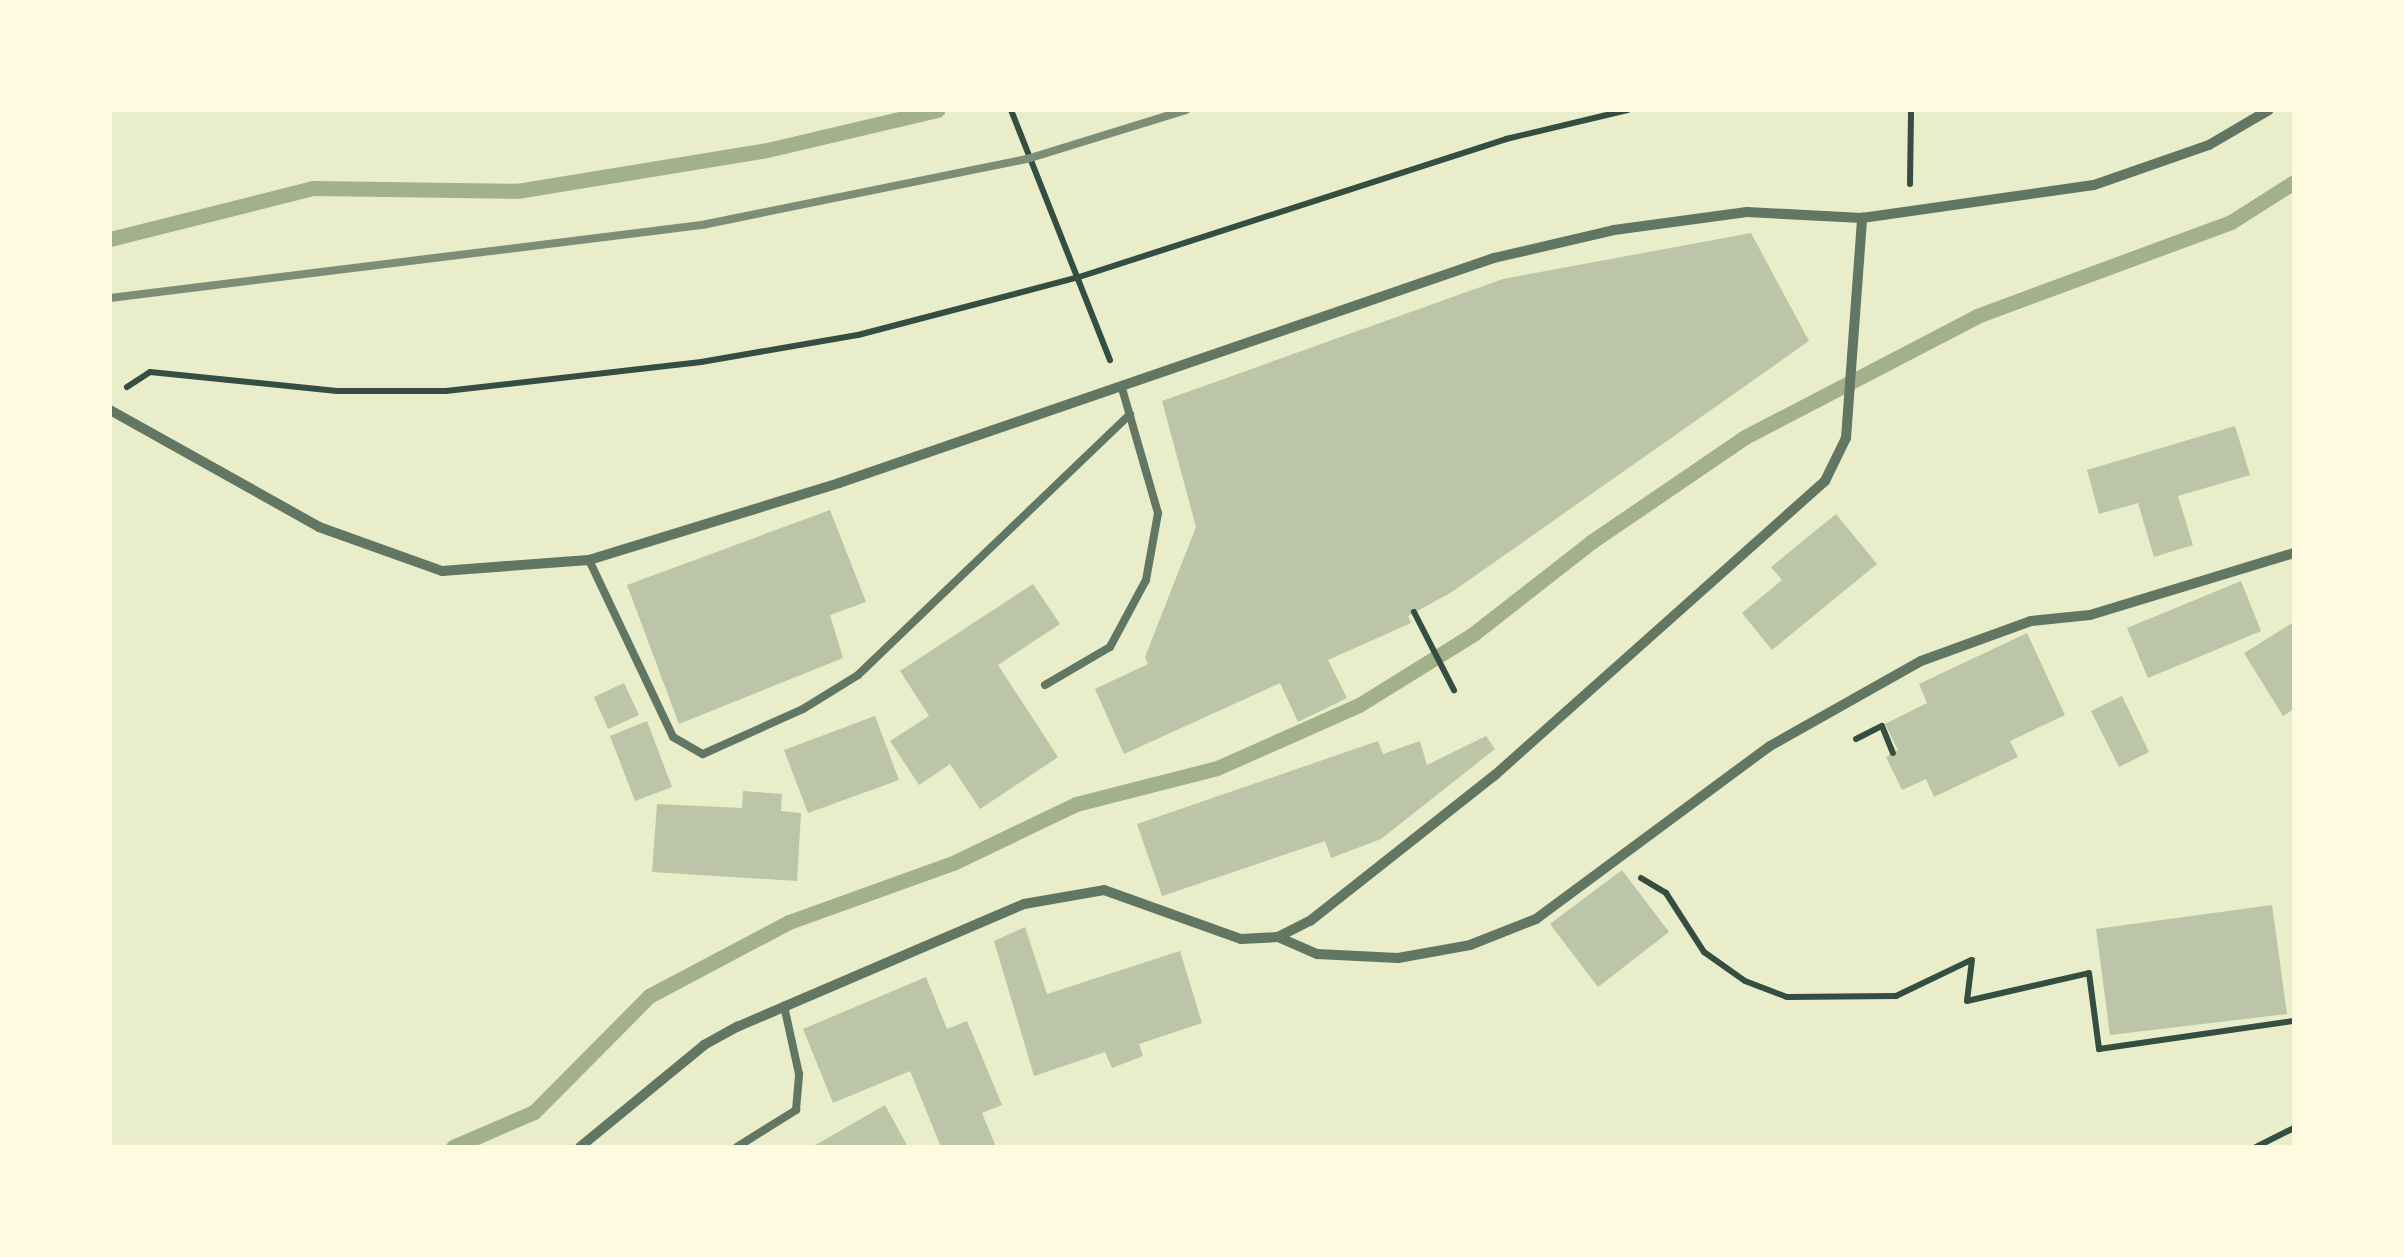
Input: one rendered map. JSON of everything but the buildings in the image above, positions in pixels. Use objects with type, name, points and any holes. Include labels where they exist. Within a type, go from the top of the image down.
[{"type":"street","points":[[110,410],[319,527],[442,571],[589,560],[1122,388],[1528,250],[1746,212],[1862,218],[2094,185],[2210,144],[2269,110]]},
{"type":"street","points":[[1278,936],[1394,858],[1787,521],[1825,482],[1846,438],[1862,218]]},
{"type":"street","points":[[580,1147],[704,1046],[784,1006],[1064,893],[1104,890],[1241,939],[1278,936],[1333,955],[1398,958],[1470,946],[1536,919],[1770,746],[1921,661],[2031,622],[2090,615],[2294,553]]},
{"type":"lane","points":[[1046,685],[1110,646],[1146,580],[1158,513],[1122,388]]},
{"type":"lane","points":[[589,560],[672,737],[703,754],[803,709],[858,675],[1130,414]]},
{"type":"lane","points":[[737,1147],[796,1110],[799,1074],[784,1006]]},
{"type":"path","points":[[1012,110],[1122,388]]},
{"type":"path","points":[[110,410],[130,383],[150,372],[337,391],[543,383],[858,334],[1076,278],[1506,139],[1628,110]]},
{"type":"path","points":[[1908,210],[1911,110]]},
{"type":"path","points":[[1414,612],[1454,690]]},
{"type":"path","points":[[1856,739],[1882,726],[1893,753]]},
{"type":"path","points":[[1624,854],[1648,887],[1666,893],[1704,952],[1745,981],[1788,997],[1896,996],[1972,960],[1967,1001],[2090,972],[2099,1049],[2294,1021]]},
{"type":"path","points":[[2256,1147],[2294,1128]]},
{"type":"waterway","points":[[110,239],[313,188],[517,191],[767,150],[937,110]]},
{"type":"waterway","points":[[453,1147],[534,1112],[649,996],[789,922],[953,863],[1076,804],[1217,768],[1359,705],[1472,635],[1591,542],[1745,437],[1977,316],[2231,222],[2294,182]]},
{"type":"railway","points":[[110,298],[702,225],[1027,159],[1186,110]]}]
